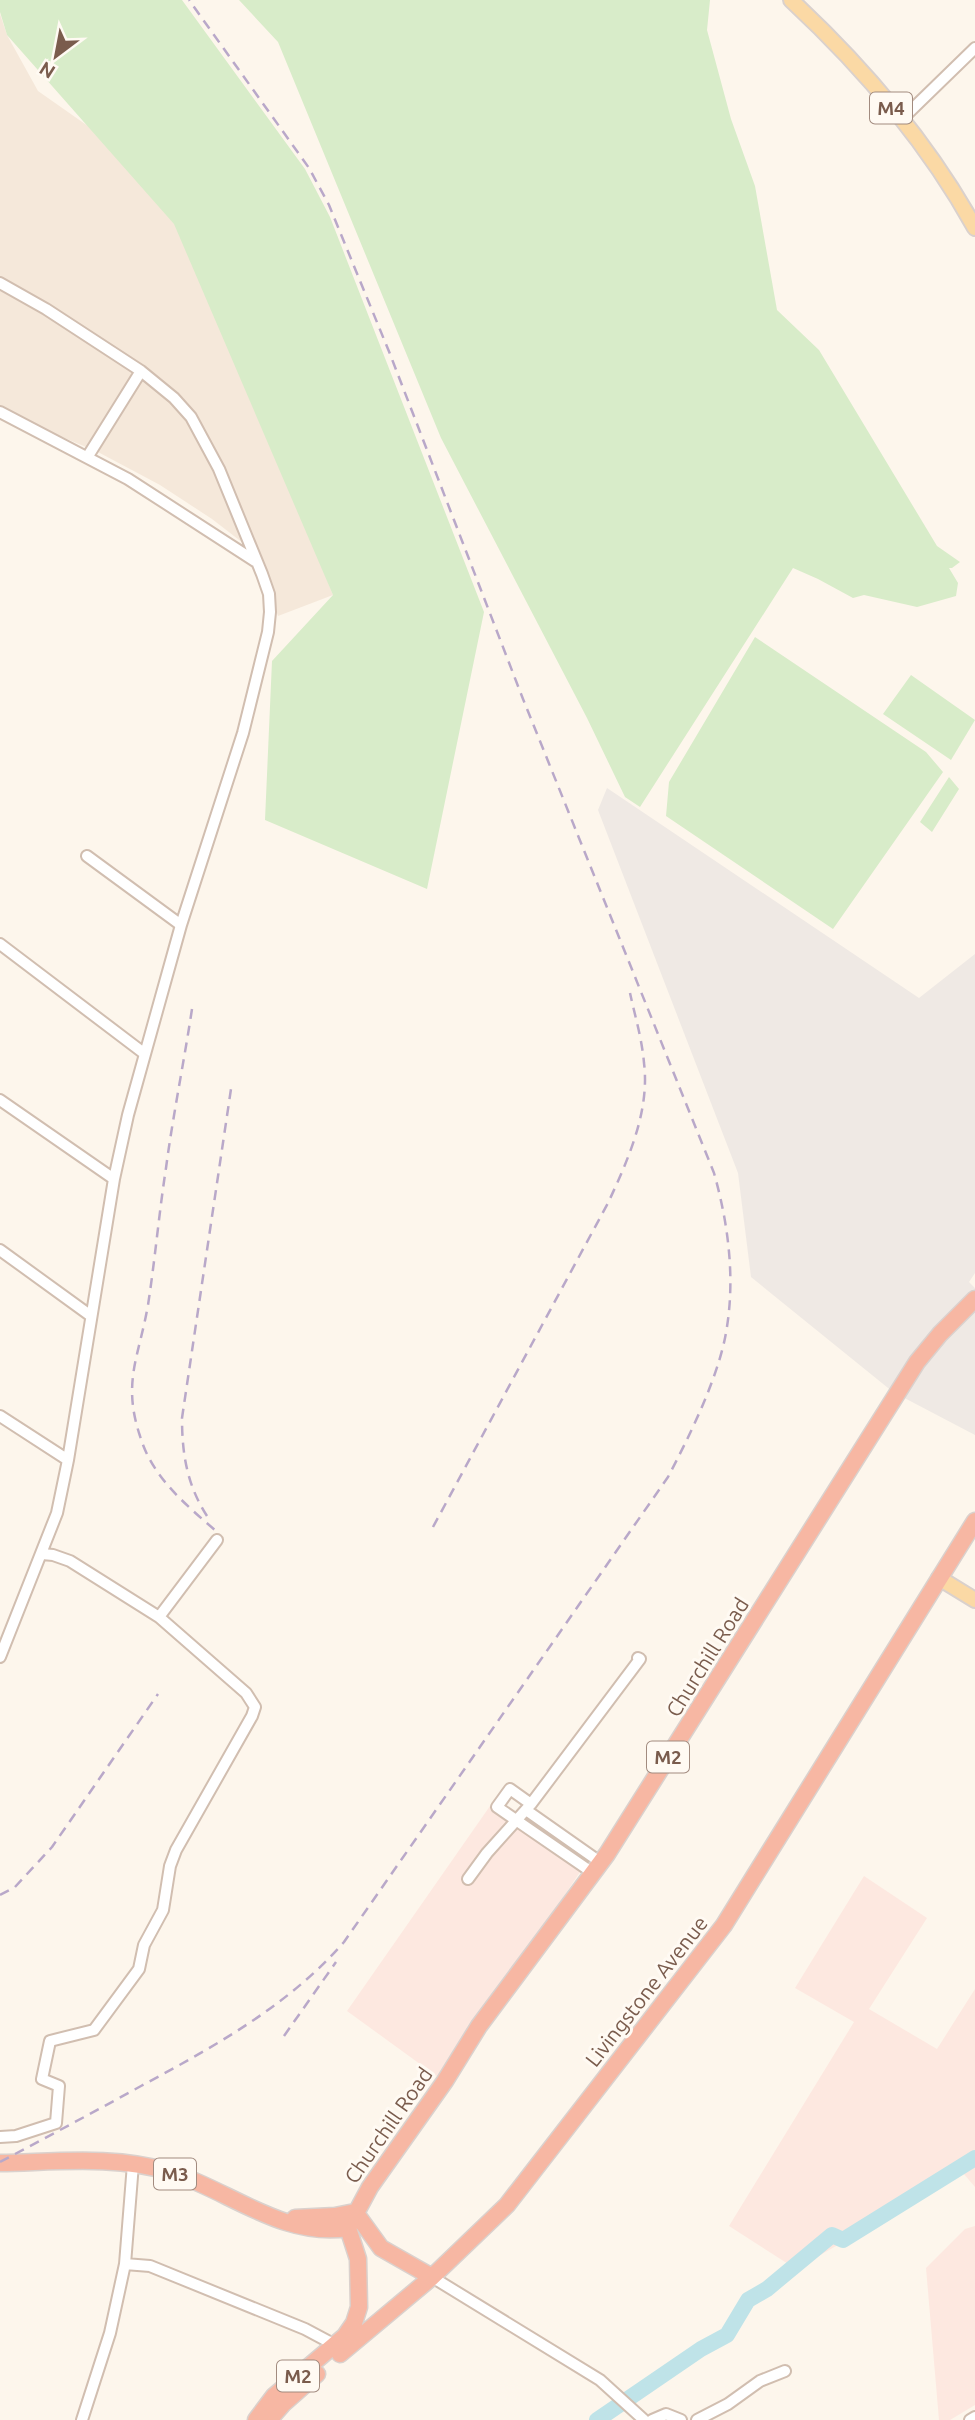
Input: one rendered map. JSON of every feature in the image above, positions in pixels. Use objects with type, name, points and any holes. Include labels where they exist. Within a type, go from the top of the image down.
[{"type":"highway","name":"Churchill Road","points":[[355,2212],[445,2081],[479,2026],[596,1868],[728,1664],[917,1362],[975,1299]]},
{"type":"highway","name":"Livingstone Avenue","points":[[269,2420],[283,2404],[432,2277],[507,2205],[724,1925],[975,1521]]},
{"type":"highway","name":"M3","points":[[0,2163],[106,2160],[133,2164],[171,2172],[291,2224],[333,2230],[348,2228]]},
{"type":"highway","points":[[355,2212],[381,2248],[432,2277]]},
{"type":"highway","name":"M3","points":[[274,2216],[301,2219],[355,2212]]},
{"type":"highway","name":"M2","points":[[256,2420],[274,2396],[340,2341],[354,2323],[359,2306],[358,2259],[348,2228],[355,2212]]},
{"type":"highway","points":[[358,2259],[368,2251],[381,2248]]},
{"type":"highway","points":[[359,2306],[370,2316],[380,2319]]},
{"type":"main road","name":"M4","points":[[791,0],[840,46],[901,120],[938,170],[975,228]]},
{"type":"main road","points":[[939,1578],[975,1600]]},
{"type":"street","points":[[901,120],[975,48]]},
{"type":"street","points":[[0,283],[46,309],[141,371],[174,398],[191,417],[219,469],[269,594],[270,612],[268,632],[243,733],[181,925],[128,1115],[114,1180],[57,1513],[0,1657]]},
{"type":"street","points":[[88,457],[141,371]]},
{"type":"street","points":[[0,412],[128,479],[255,561]]},
{"type":"street","points":[[87,856],[181,925]]},
{"type":"street","points":[[0,944],[145,1055]]},
{"type":"street","points":[[0,1100],[114,1180]]},
{"type":"street","points":[[0,1250],[91,1316]]},
{"type":"street","points":[[0,1416],[68,1460]]},
{"type":"street","points":[[159,1617],[217,1540]]},
{"type":"street","points":[[0,2137],[16,2136],[56,2123],[59,2086],[42,2079],[50,2041],[94,2030],[139,1969],[144,1945],[163,1910],[170,1866],[176,1850],[255,1707],[246,1693],[159,1617],[70,1561],[42,1554]]},
{"type":"street","points":[[468,1879],[528,1807],[640,1660],[638,1658]]},
{"type":"street","points":[[510,1789],[528,1807],[596,1868],[551,1845],[497,1807],[510,1789]]},
{"type":"street","points":[[551,1845],[559,1834]]},
{"type":"street","points":[[82,2420],[110,2333],[125,2264],[133,2164]]},
{"type":"street","points":[[125,2264],[149,2266],[340,2341]]},
{"type":"street","points":[[432,2277],[600,2380],[644,2420]]},
{"type":"street","points":[[699,2420],[761,2381],[785,2371]]},
{"type":"street","points":[[652,2420],[666,2414],[681,2420]]},
{"type":"street","points":[[970,2420],[975,2417]]},
{"type":"shaded area","points":[[0,14],[7,35],[38,91],[135,159],[205,273],[333,595],[278,616],[256,553],[212,519],[160,485],[98,452],[0,411]]},
{"type":"shaded area","points":[[607,788],[919,998],[975,954],[975,1273],[969,1282],[975,1288],[975,1435],[893,1392],[751,1277],[738,1173],[598,810]]},
{"type":"shaded area","points":[[490,1806],[582,1869],[442,2080],[347,2011]]},
{"type":"shaded area","points":[[864,1876],[927,1918],[869,2009],[937,2049],[975,1989],[975,2187],[963,2173],[796,2269],[729,2226],[854,2022],[795,1988]]},
{"type":"shaded area","points":[[975,2226],[975,2405],[950,2420],[939,2420],[926,2268],[965,2229]]},
{"type":"green space","points":[[0,0],[182,0],[305,169],[330,217],[484,612],[427,889],[265,820],[272,661],[333,595],[174,224],[7,35],[0,12]]},
{"type":"green space","points":[[239,0],[710,0],[707,30],[731,119],[755,186],[777,310],[819,350],[937,546],[960,562],[949,568],[958,583],[956,596],[917,607],[864,595],[853,598],[793,568],[640,807],[625,797],[587,718],[441,438],[278,42]]},
{"type":"green space","points":[[755,637],[926,752],[943,772],[833,929],[666,816],[669,782]]},
{"type":"green space","points":[[911,675],[975,720],[951,760],[883,714]]},
{"type":"green space","points":[[949,777],[959,789],[932,832],[920,822]]},
{"type":"waterway","points":[[597,2420],[701,2349],[727,2335],[748,2300],[767,2289],[832,2235],[843,2240],[975,2158]]},
{"type":"railway","points":[[0,2162],[223,2040],[299,1986],[344,1942],[668,1477],[709,1391],[725,1338],[730,1296],[727,1234],[714,1173],[523,699],[390,354],[329,205],[309,168],[189,0]]},
{"type":"railway","points":[[433,1527],[608,1203],[630,1152],[641,1117],[645,1081],[642,1045],[630,993]]},
{"type":"railway","points":[[192,1009],[169,1148],[148,1305],[134,1370],[132,1400],[145,1451],[161,1477],[216,1531]]},
{"type":"railway","points":[[207,1516],[190,1481],[183,1444],[182,1418],[231,1089]]},
{"type":"railway","points":[[0,1895],[15,1887],[52,1847],[158,1694]]},
{"type":"railway","points":[[284,2036],[336,1962]]}]
